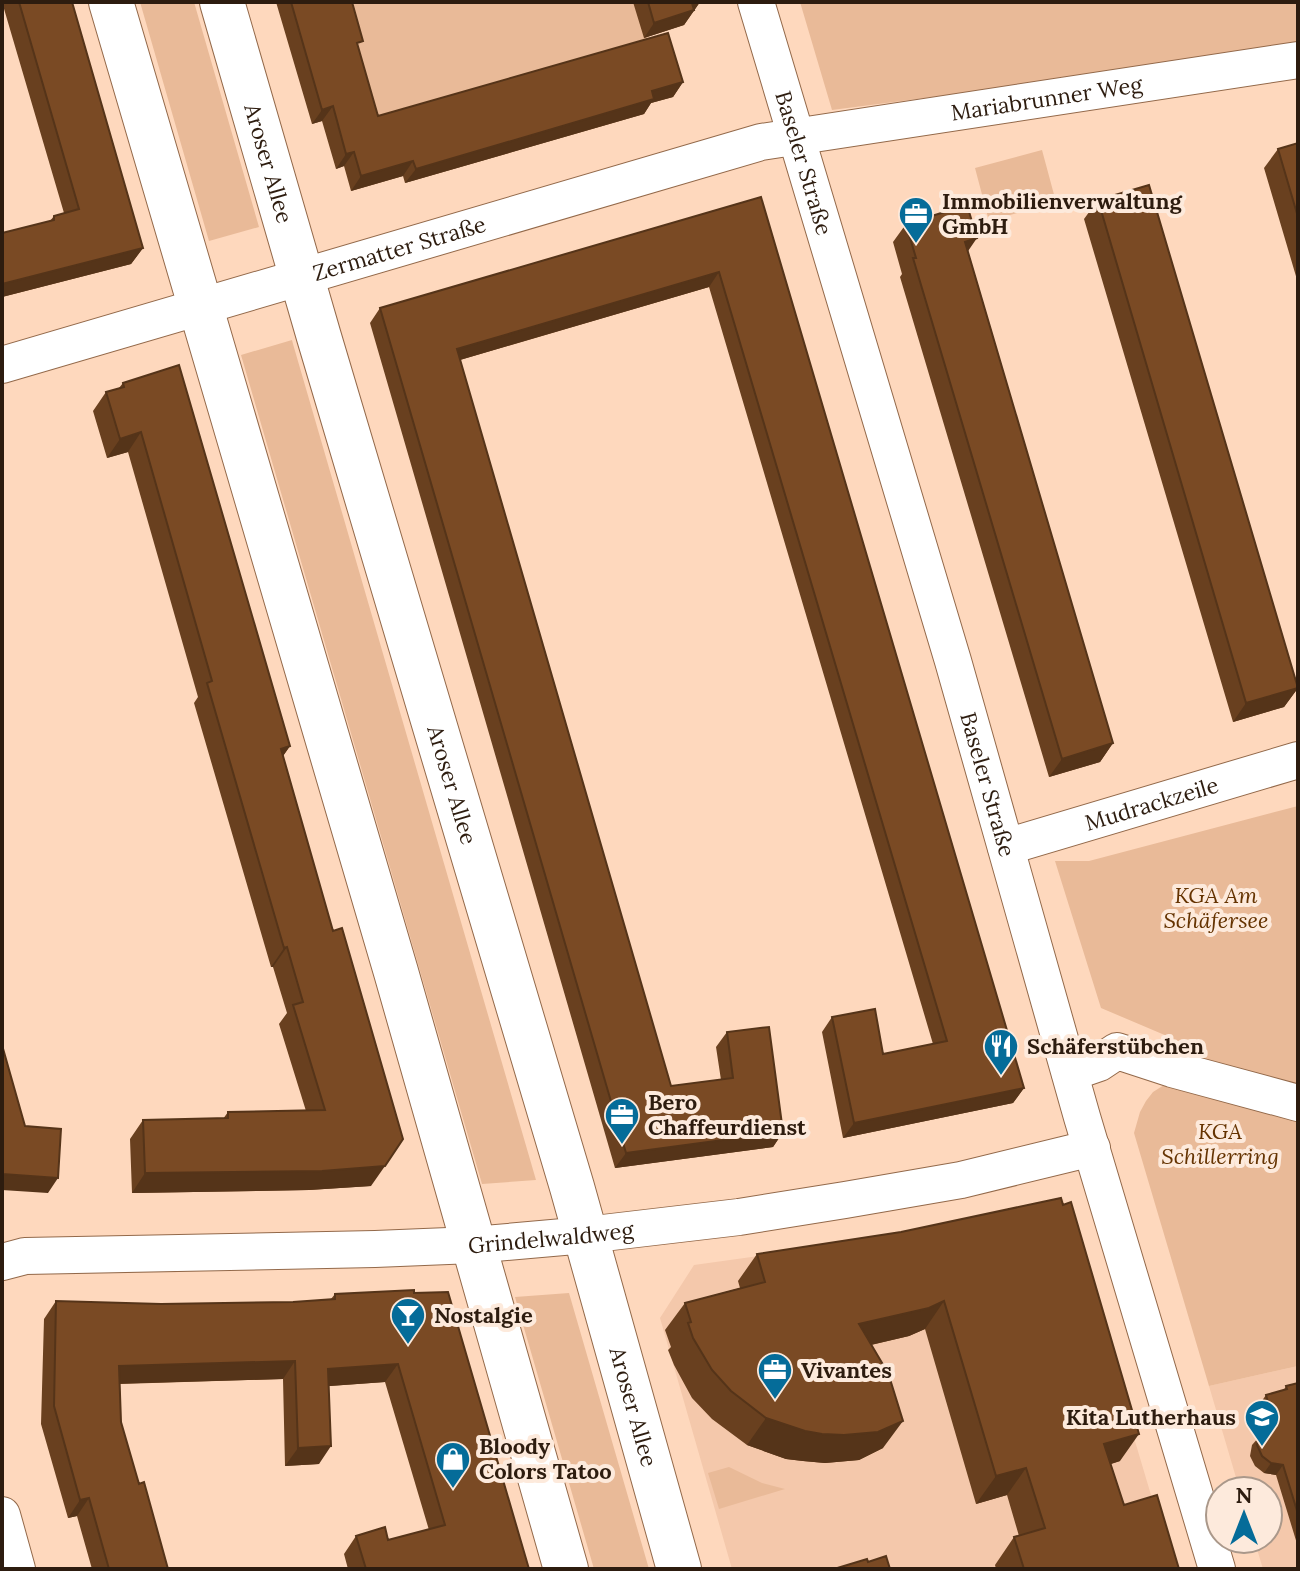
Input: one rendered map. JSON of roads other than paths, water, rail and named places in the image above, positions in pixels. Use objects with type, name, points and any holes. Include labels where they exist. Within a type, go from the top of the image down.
[{"type":"main road","points":[[111,2],[396,972],[566,1569]]},
{"type":"main road","name":"Aroser Allee","points":[[222,2],[586,1235],[679,1569]]},
{"type":"street","name":"Baseler Straße","points":[[756,2],[948,646],[1217,1569]]},
{"type":"street","name":"Mariabrunner Weg","points":[[796,137],[1298,60]]},
{"type":"street","name":"Zermatter Straße","points":[[2,365],[761,142],[796,137]]},
{"type":"street","name":"Mudrackzeile","points":[[1006,847],[1298,760]]},
{"type":"street","points":[[1070,1073],[1099,1063],[1117,1051],[1298,1103]]},
{"type":"street","name":"Grindelwaldweg","points":[[2,1262],[25,1256],[345,1250],[473,1245],[586,1235],[739,1217],[845,1200],[961,1180],[1092,1148]]},
{"type":"street","points":[[2,1515],[17,1569]]},
{"type":"place","name":"Immobilienverwaltung GmbH","points":[[916,245]]},
{"type":"place","name":"Schäferstübchen","points":[[1001,1077]]},
{"type":"place","name":"Bero Chaffeurdienst","points":[[622,1146]]},
{"type":"place","name":"Nostalgie","points":[[408,1346]]},
{"type":"place","name":"Vivantes","points":[[775,1401]]},
{"type":"place","name":"Kita Lutherhaus","points":[[1262,1448]]},
{"type":"place","name":"Bloody Colors Tatoo","points":[[453,1490]]},
{"type":"park label","name":"KGA Am Schäfersee","points":[[1216,908]]},
{"type":"park label","name":"KGA Schillerring","points":[[1220,1144]]}]
